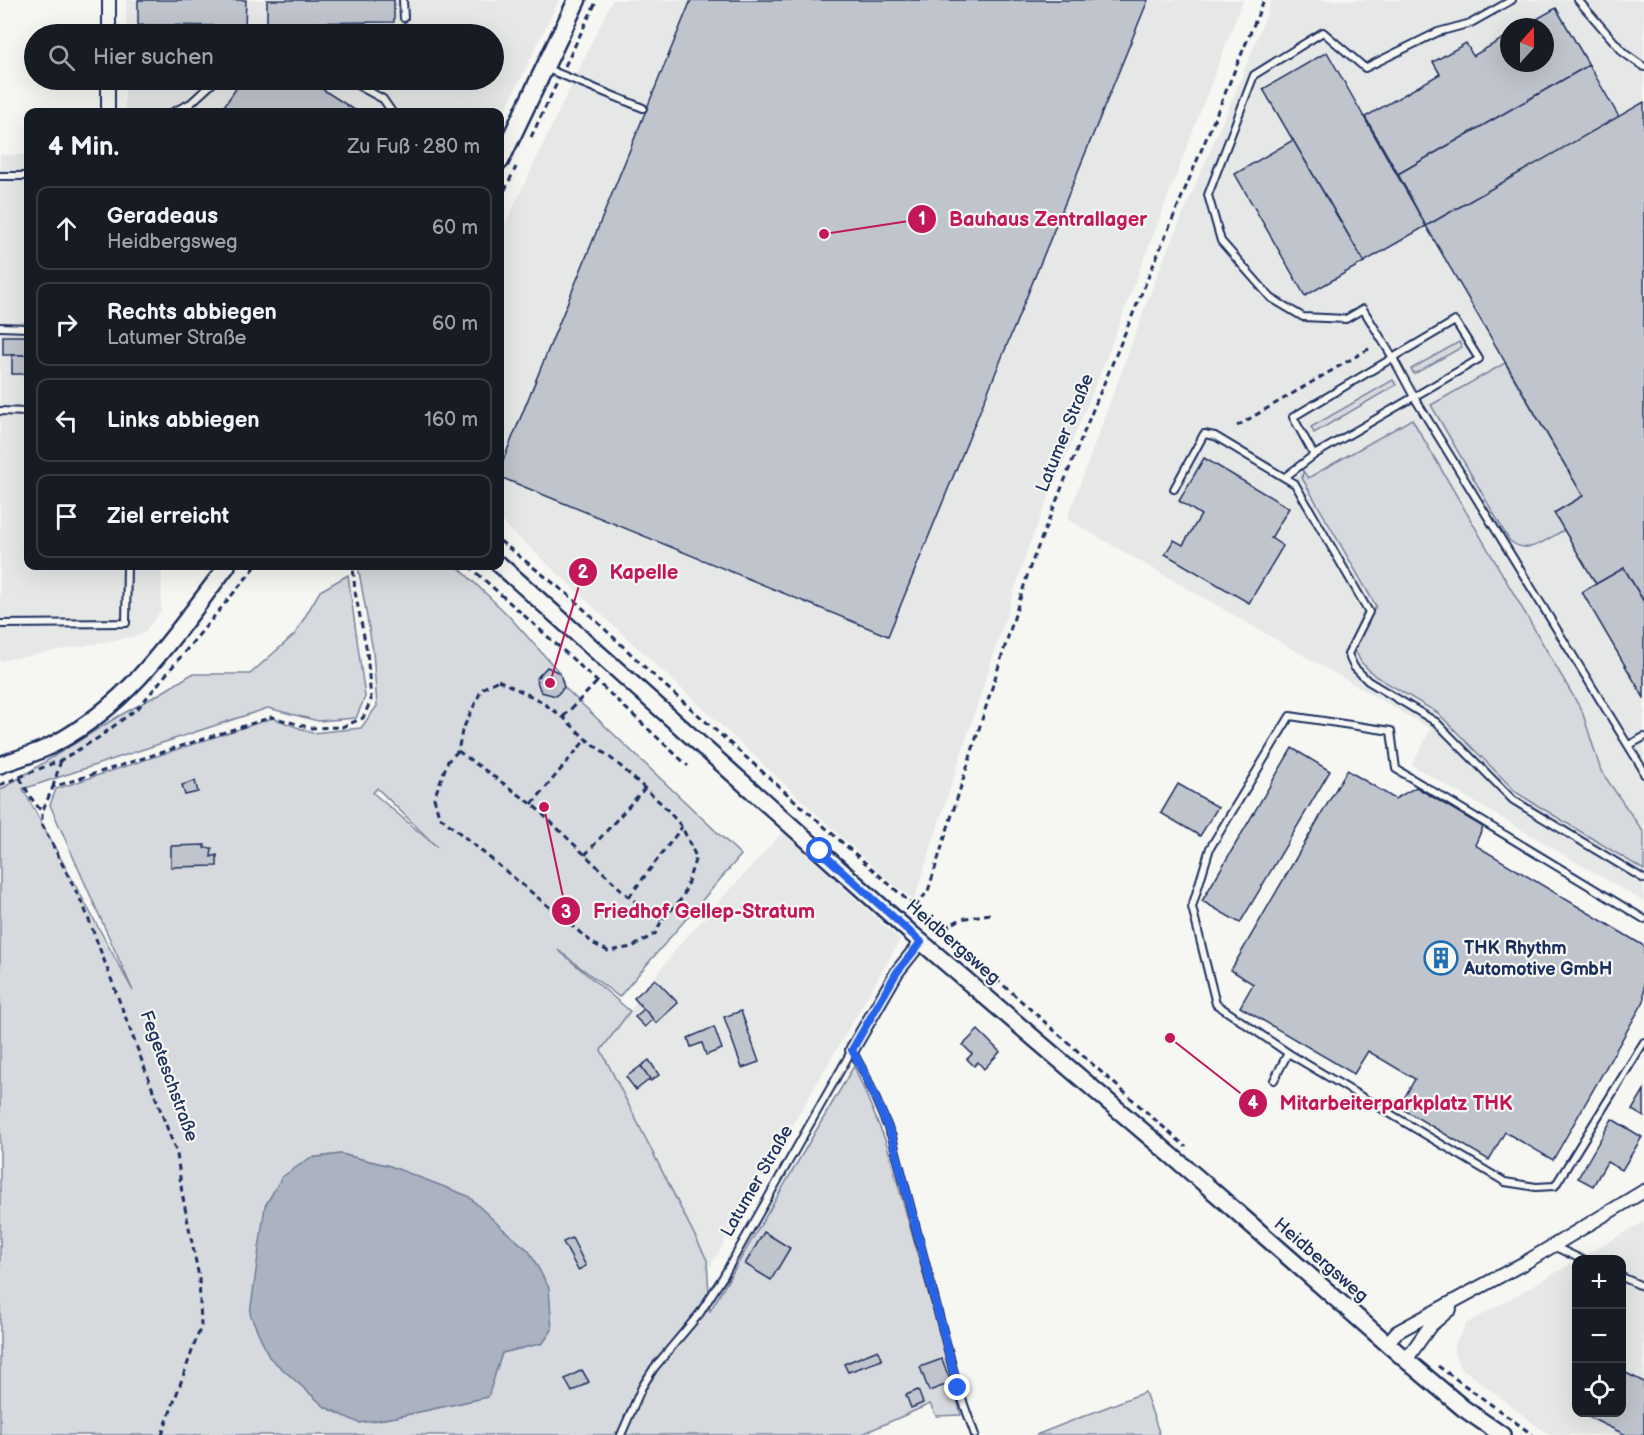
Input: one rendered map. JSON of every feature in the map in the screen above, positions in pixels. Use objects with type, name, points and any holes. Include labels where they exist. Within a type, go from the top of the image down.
[{"type":"main road","points":[[504,153],[577,0]]},
{"type":"street","points":[[109,0],[109,24]]},
{"type":"street","points":[[108,90],[108,108]]},
{"type":"street","name":"Heidbergsweg","points":[[504,569],[921,942],[1197,1177],[1387,1343],[1411,1354],[1464,1408],[1502,1435]]},
{"type":"street","points":[[0,765],[53,745],[111,707],[154,662],[224,570]]},
{"type":"street","name":"Latumer Straße","points":[[852,1050],[897,972],[921,942]]},
{"type":"street","points":[[1387,1343],[1397,1332],[1552,1246],[1644,1191]]},
{"type":"street","points":[[1411,1354],[1430,1326],[1466,1293]]},
{"type":"lane","points":[[403,0],[404,18]]},
{"type":"lane","points":[[1512,0],[1471,23],[1438,32],[1365,68],[1323,32],[1254,75],[1208,195],[1221,241],[1271,298],[1303,317],[1346,319],[1362,309],[1629,745],[1644,774]]},
{"type":"lane","points":[[1578,0],[1624,53],[1644,67]]},
{"type":"lane","points":[[545,67],[644,108]]},
{"type":"lane","points":[[181,108],[191,103],[205,90]]},
{"type":"lane","points":[[366,90],[383,99],[389,108]]},
{"type":"lane","points":[[0,176],[24,176]]},
{"type":"lane","points":[[1285,477],[1314,455],[1479,358],[1455,321],[1293,417],[1314,455]]},
{"type":"lane","points":[[0,327],[24,328]]},
{"type":"lane","points":[[0,411],[24,412]]},
{"type":"lane","points":[[1174,489],[1204,434],[1215,436],[1295,484],[1369,612],[1348,654],[1354,667],[1368,681],[1436,722],[1513,800],[1644,879]]},
{"type":"lane","points":[[0,624],[126,623],[127,570]]},
{"type":"lane","points":[[1644,919],[1396,770],[1390,731],[1290,716],[1210,848],[1191,907],[1216,1004],[1288,1053],[1505,1182],[1536,1187],[1555,1186],[1644,1042]]},
{"type":"lane","points":[[1629,745],[1644,737]]},
{"type":"lane","points":[[852,1050],[866,1076],[892,1137],[958,1388],[975,1435]]},
{"type":"lane","name":"Latumer Straße","points":[[621,1435],[642,1387],[654,1368],[699,1313],[723,1277],[852,1050]]},
{"type":"lane","points":[[1274,1080],[1288,1053]]},
{"type":"lane","points":[[1552,1246],[1572,1255]]},
{"type":"lane","points":[[1626,1278],[1644,1287]]},
{"type":"path","points":[[530,139],[597,0]]},
{"type":"path","name":"Latumer Straße","points":[[915,907],[928,891],[1030,567],[1264,0]]},
{"type":"path","points":[[504,192],[519,160]]},
{"type":"path","points":[[1237,426],[1372,347]]},
{"type":"path","points":[[504,544],[571,597],[652,674],[1193,1153]]},
{"type":"path","points":[[53,787],[272,717],[311,728],[342,727],[363,718],[371,700],[367,651],[355,592],[353,570]]},
{"type":"path","points":[[473,570],[497,589],[688,766]]},
{"type":"path","points":[[498,680],[538,700],[563,717],[586,739],[645,788],[682,827],[696,857],[683,897],[662,920],[655,934],[632,947],[608,951],[594,944],[439,816],[434,798],[448,761],[458,751],[462,731],[482,689],[498,680]]},
{"type":"path","points":[[563,717],[597,682]]},
{"type":"path","points":[[532,804],[586,739]]},
{"type":"path","points":[[458,751],[532,804],[629,897],[662,920]]},
{"type":"path","points":[[42,812],[62,760]]},
{"type":"path","name":"Fegeteschstraße","points":[[20,778],[42,812],[42,824],[84,907],[177,1154],[182,1193],[199,1277],[201,1326],[162,1435]]},
{"type":"path","points":[[585,855],[645,788]]},
{"type":"path","points":[[629,897],[682,827]]},
{"type":"path","points":[[933,922],[948,926],[961,919],[990,914]]},
{"type":"path","points":[[1411,1354],[1455,1379],[1533,1435]]},
{"type":"shaded area","points":[[126,0],[559,0],[504,113],[504,108],[125,108],[125,90],[504,90],[504,24],[126,24]]},
{"type":"shaded area","points":[[612,0],[1243,0],[1102,369],[1029,545],[914,900],[889,881],[504,524],[504,227]]},
{"type":"shaded area","points":[[1272,0],[1644,0],[1644,902],[1412,765],[1431,729],[1067,519],[1159,270]]},
{"type":"shaded area","points":[[0,155],[24,155],[24,570],[162,570],[161,611],[142,635],[0,661]]},
{"type":"shaded area","points":[[1459,342],[1462,347],[1414,374],[1411,369]]},
{"type":"shaded area","points":[[1505,363],[1583,496],[1555,512],[1564,530],[1530,547],[1516,545],[1509,540],[1431,405]]},
{"type":"shaded area","points":[[1393,380],[1396,385],[1314,433],[1311,427]]},
{"type":"shaded area","points":[[1412,419],[1582,711],[1601,771],[1644,833],[1644,870],[1517,793],[1438,713],[1375,676],[1361,662],[1354,648],[1376,606],[1302,478],[1303,471],[1308,478]]},
{"type":"shaded area","points":[[359,570],[461,570],[507,614],[560,673],[547,668],[536,679],[541,691],[556,696],[564,687],[741,855],[619,997],[558,950],[630,1011],[601,1050],[707,1260],[710,1311],[854,1066],[886,1142],[961,1415],[936,1416],[930,1404],[860,1435],[619,1435],[616,1432],[614,1435],[0,1435],[0,790],[117,717],[192,674],[250,674],[295,634],[320,591],[348,575],[365,697],[356,718],[318,721],[268,708],[23,789],[133,991],[50,805],[56,789],[273,718],[312,733],[361,728],[377,706],[373,651]],"holes":[[[377,788],[437,847],[373,793]],[[341,1154],[390,1166],[504,1230],[529,1251],[543,1343],[502,1353],[487,1397],[359,1423],[310,1158]]]},
{"type":"shaded area","points":[[783,832],[900,940],[710,1267],[601,1050],[676,949]]},
{"type":"shaded area","points":[[341,1154],[390,1166],[468,1196],[529,1251],[549,1288],[552,1330],[543,1343],[502,1353],[488,1397],[359,1423],[325,1407],[269,1357],[250,1314],[265,1206],[282,1177],[310,1158]]},
{"type":"shaded area","points":[[1644,1222],[1644,1435],[1549,1435],[1458,1365],[1454,1346],[1466,1324],[1572,1263],[1572,1417],[1626,1417],[1626,1255],[1585,1255]]},
{"type":"shaded area","points":[[1145,1392],[1160,1435],[1036,1435]]},
{"type":"building","points":[[138,0],[246,0],[245,24],[138,24]]},
{"type":"building","points":[[267,0],[394,0],[394,22],[267,23]]},
{"type":"building","points":[[691,0],[1148,0],[888,636],[504,479],[504,458]]},
{"type":"building","points":[[1556,8],[1589,65],[1398,174],[1365,117],[1440,74],[1433,62],[1466,43],[1473,56],[1500,40],[1500,72],[1554,72],[1554,18],[1539,18]]},
{"type":"building","points":[[1327,52],[1426,226],[1364,262],[1263,89]]},
{"type":"building","points":[[1589,65],[1619,117],[1426,226],[1398,174]]},
{"type":"building","points":[[235,90],[324,90],[352,108],[223,108]]},
{"type":"building","points":[[1644,102],[1644,602],[1624,568],[1596,584],[1554,513],[1583,496],[1426,226]]},
{"type":"building","points":[[1293,140],[1364,262],[1305,296],[1235,174]]},
{"type":"building","points":[[3,336],[24,336],[24,355],[3,355]]},
{"type":"building","points":[[12,355],[24,355],[24,374],[12,374]]},
{"type":"building","points":[[1204,458],[1289,508],[1271,538],[1283,546],[1249,603],[1165,554],[1174,540],[1183,545],[1201,515],[1179,501]]},
{"type":"building","points":[[1624,568],[1644,602],[1644,698],[1582,592]]},
{"type":"building","points":[[547,667],[560,673],[564,687],[556,696],[541,692],[536,679]]},
{"type":"building","points":[[1292,748],[1330,771],[1240,923],[1202,901]]},
{"type":"building","name":"THK Rhythm Automotive GmbH","points":[[1347,770],[1395,799],[1416,787],[1483,827],[1475,845],[1644,946],[1644,1001],[1553,1160],[1505,1132],[1489,1160],[1399,1107],[1415,1079],[1368,1051],[1354,1074],[1240,1007],[1253,984],[1231,970]]},
{"type":"building","points":[[195,781],[198,792],[185,795],[182,785]]},
{"type":"building","points":[[1178,784],[1218,807],[1200,836],[1161,813]]},
{"type":"building","points":[[205,845],[204,848],[212,848],[211,857],[217,855],[217,866],[171,867],[171,846]]},
{"type":"building","points":[[655,979],[678,1003],[656,1023],[634,998]]},
{"type":"building","points":[[644,1009],[653,1019],[645,1027],[635,1017]]},
{"type":"building","points":[[741,1011],[759,1062],[742,1068],[724,1017]]},
{"type":"building","points":[[714,1027],[722,1049],[706,1055],[702,1043],[691,1047],[688,1038]]},
{"type":"building","points":[[978,1030],[1000,1052],[984,1069],[978,1062],[974,1066],[967,1059],[972,1054],[963,1045]]},
{"type":"building","points":[[649,1060],[659,1075],[651,1081],[641,1066]]},
{"type":"building","points":[[641,1066],[650,1079],[636,1090],[626,1077]]},
{"type":"building","points":[[1644,1090],[1644,1117],[1632,1110]]},
{"type":"building","points":[[1612,1119],[1642,1137],[1622,1170],[1607,1162],[1593,1186],[1578,1178]]},
{"type":"building","points":[[764,1232],[790,1248],[771,1280],[745,1264]]},
{"type":"building","points":[[572,1238],[586,1266],[578,1270],[563,1242]]},
{"type":"building","points":[[878,1350],[882,1360],[848,1372],[844,1364]]},
{"type":"building","points":[[942,1359],[951,1383],[929,1391],[920,1367]]},
{"type":"building","points":[[582,1370],[589,1382],[572,1392],[565,1379]]},
{"type":"building","points":[[1626,1373],[1644,1382],[1644,1435],[1626,1435],[1588,1417],[1626,1417]]},
{"type":"building","points":[[918,1390],[923,1403],[911,1408],[906,1395]]},
{"type":"place","name":"Bauhaus Zentrallager","points":[[824,234]]},
{"type":"place","name":"Kapelle","points":[[550,683]]},
{"type":"place","name":"Friedhof Gellep-Stratum","points":[[544,807]]},
{"type":"place","name":"THK Rhythm Automotive GmbH","points":[[1441,958]]},
{"type":"place","name":"Mitarbeiterparkplatz THK","points":[[1170,1038]]},
{"type":"route","points":[[820,851],[921,942],[897,972],[852,1050],[866,1076],[892,1137],[958,1388]]}]
